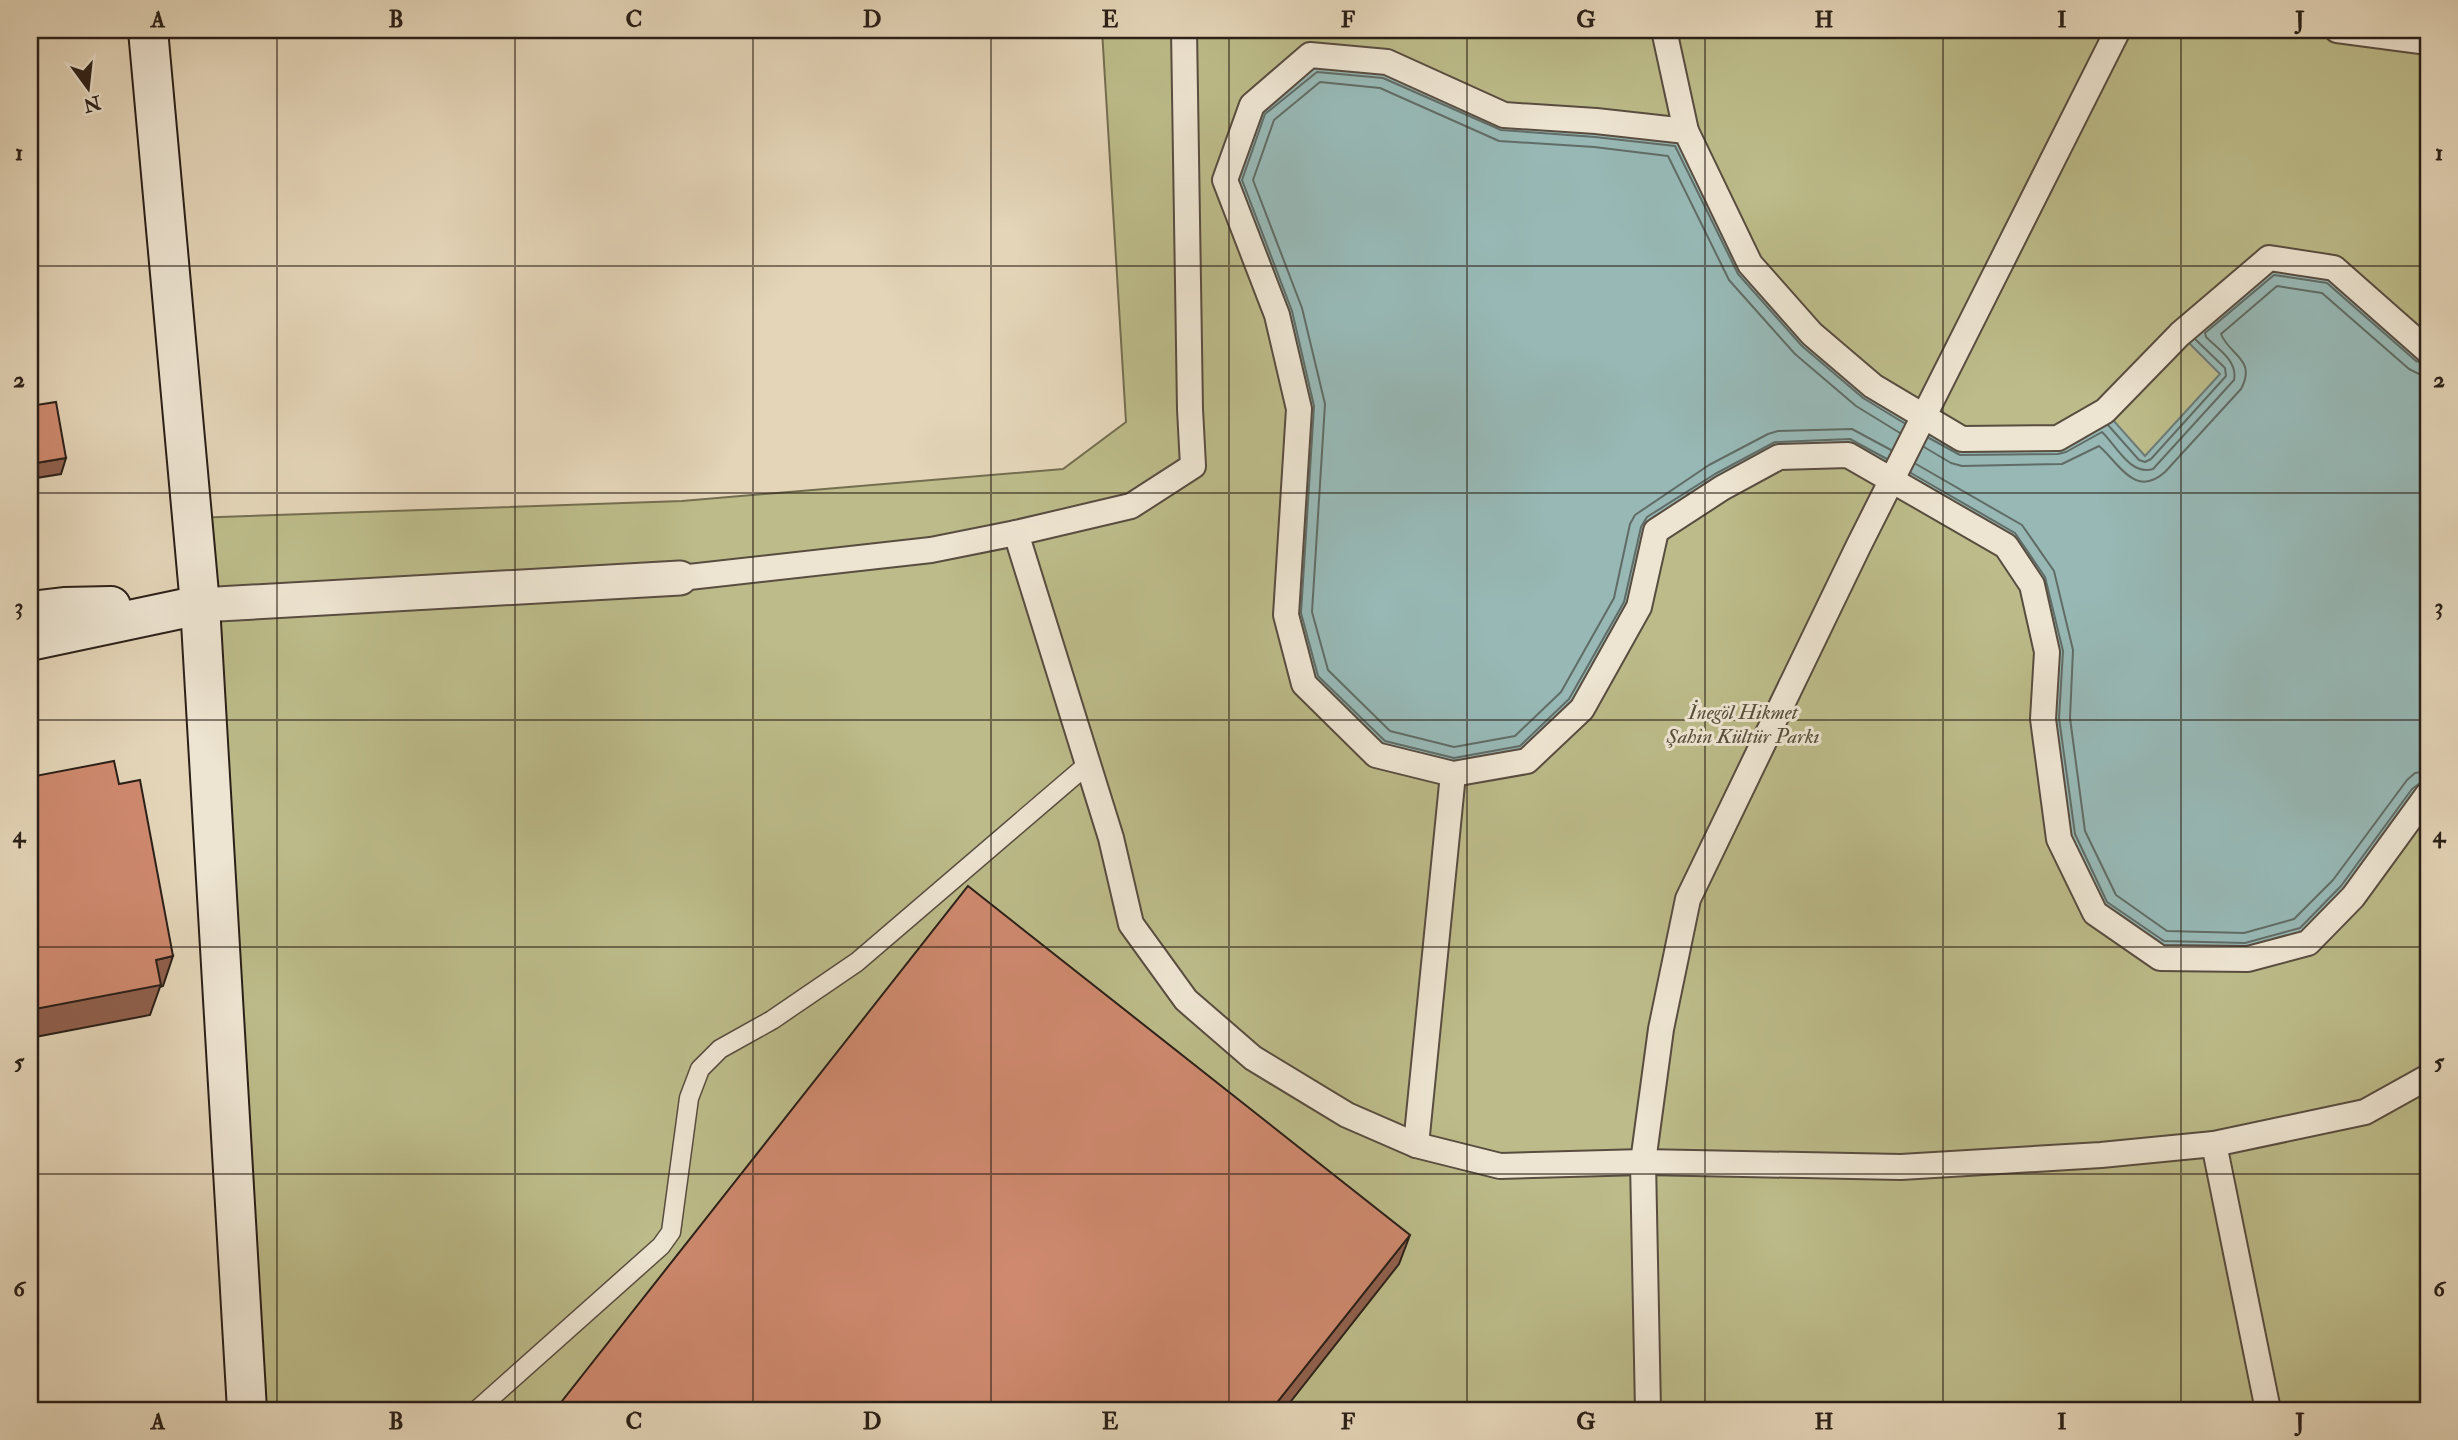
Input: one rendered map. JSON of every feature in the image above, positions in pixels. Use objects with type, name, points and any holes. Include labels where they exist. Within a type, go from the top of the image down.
[{"type":"main road","points":[[148,30],[200,605],[247,1410]]},
{"type":"main road","points":[[30,611],[64,607],[200,605]]},
{"type":"main road","points":[[30,641],[200,605]]},
{"type":"street","points":[[200,605],[680,578],[931,550],[1131,506],[1193,466],[1184,30]]},
{"type":"street","points":[[1664,30],[1686,131],[1750,264],[1812,334],[1873,386],[1962,439],[2058,438],[2105,411],[2180,334],[2269,258],[2334,268],[2428,351]]},
{"type":"street","points":[[1648,1410],[1643,1162],[1661,1029],[1688,899],[1923,416],[2118,30]]},
{"type":"street","points":[[2337,30],[2428,42]]},
{"type":"street","points":[[1686,131],[1504,115],[1387,62],[1310,55],[1252,105],[1225,180],[1277,316],[1299,409],[1286,615],[1304,684],[1376,755],[1453,774],[1527,761],[1582,709],[1639,607],[1656,531],[1723,488],[1780,457],[1847,455],[2006,546],[2032,585],[2047,652],[2043,719],[2059,839],[2095,913],[2160,958],[2248,959],[2308,943],[2353,897],[2428,794]]},
{"type":"street","points":[[1016,533],[1111,838],[1131,924],[1185,1000],[1253,1058],[1347,1115],[1416,1146],[1500,1166],[1643,1162],[1901,1167],[2101,1155],[2214,1144],[2365,1112],[2428,1077]]},
{"type":"street","points":[[1416,1146],[1453,774]]},
{"type":"street","points":[[2214,1144],[2268,1410]]},
{"type":"lane","points":[[477,1410],[661,1246],[671,1231],[689,1098],[700,1069],[720,1049],[772,1020],[857,962],[1088,764]]},
{"type":"green space","name":"İnegöl Hikmet Şahin Kültür Parkı","points":[[1102,30],[2428,30],[2428,1410],[247,1410],[192,518],[682,501],[1063,469],[1126,422]]},
{"type":"water","points":[[1310,55],[1387,62],[1504,115],[1686,131],[1750,264],[1812,334],[1962,439],[2058,438],[2105,411],[2145,456],[2220,374],[2180,334],[2269,258],[2334,268],[2428,351],[2428,794],[2308,943],[2160,958],[2095,913],[2059,839],[2047,652],[2006,546],[1847,455],[1779,457],[1656,531],[1639,607],[1582,709],[1527,761],[1453,774],[1376,755],[1304,684],[1286,615],[1299,409],[1225,180],[1252,105]]},
{"type":"building","points":[[56,402],[66,458],[30,464],[30,406]]},
{"type":"building","points":[[114,761],[119,784],[140,780],[173,956],[156,960],[161,985],[30,1010],[30,777]]},
{"type":"building","points":[[968,886],[1410,1235],[1271,1410],[555,1410]]}]
